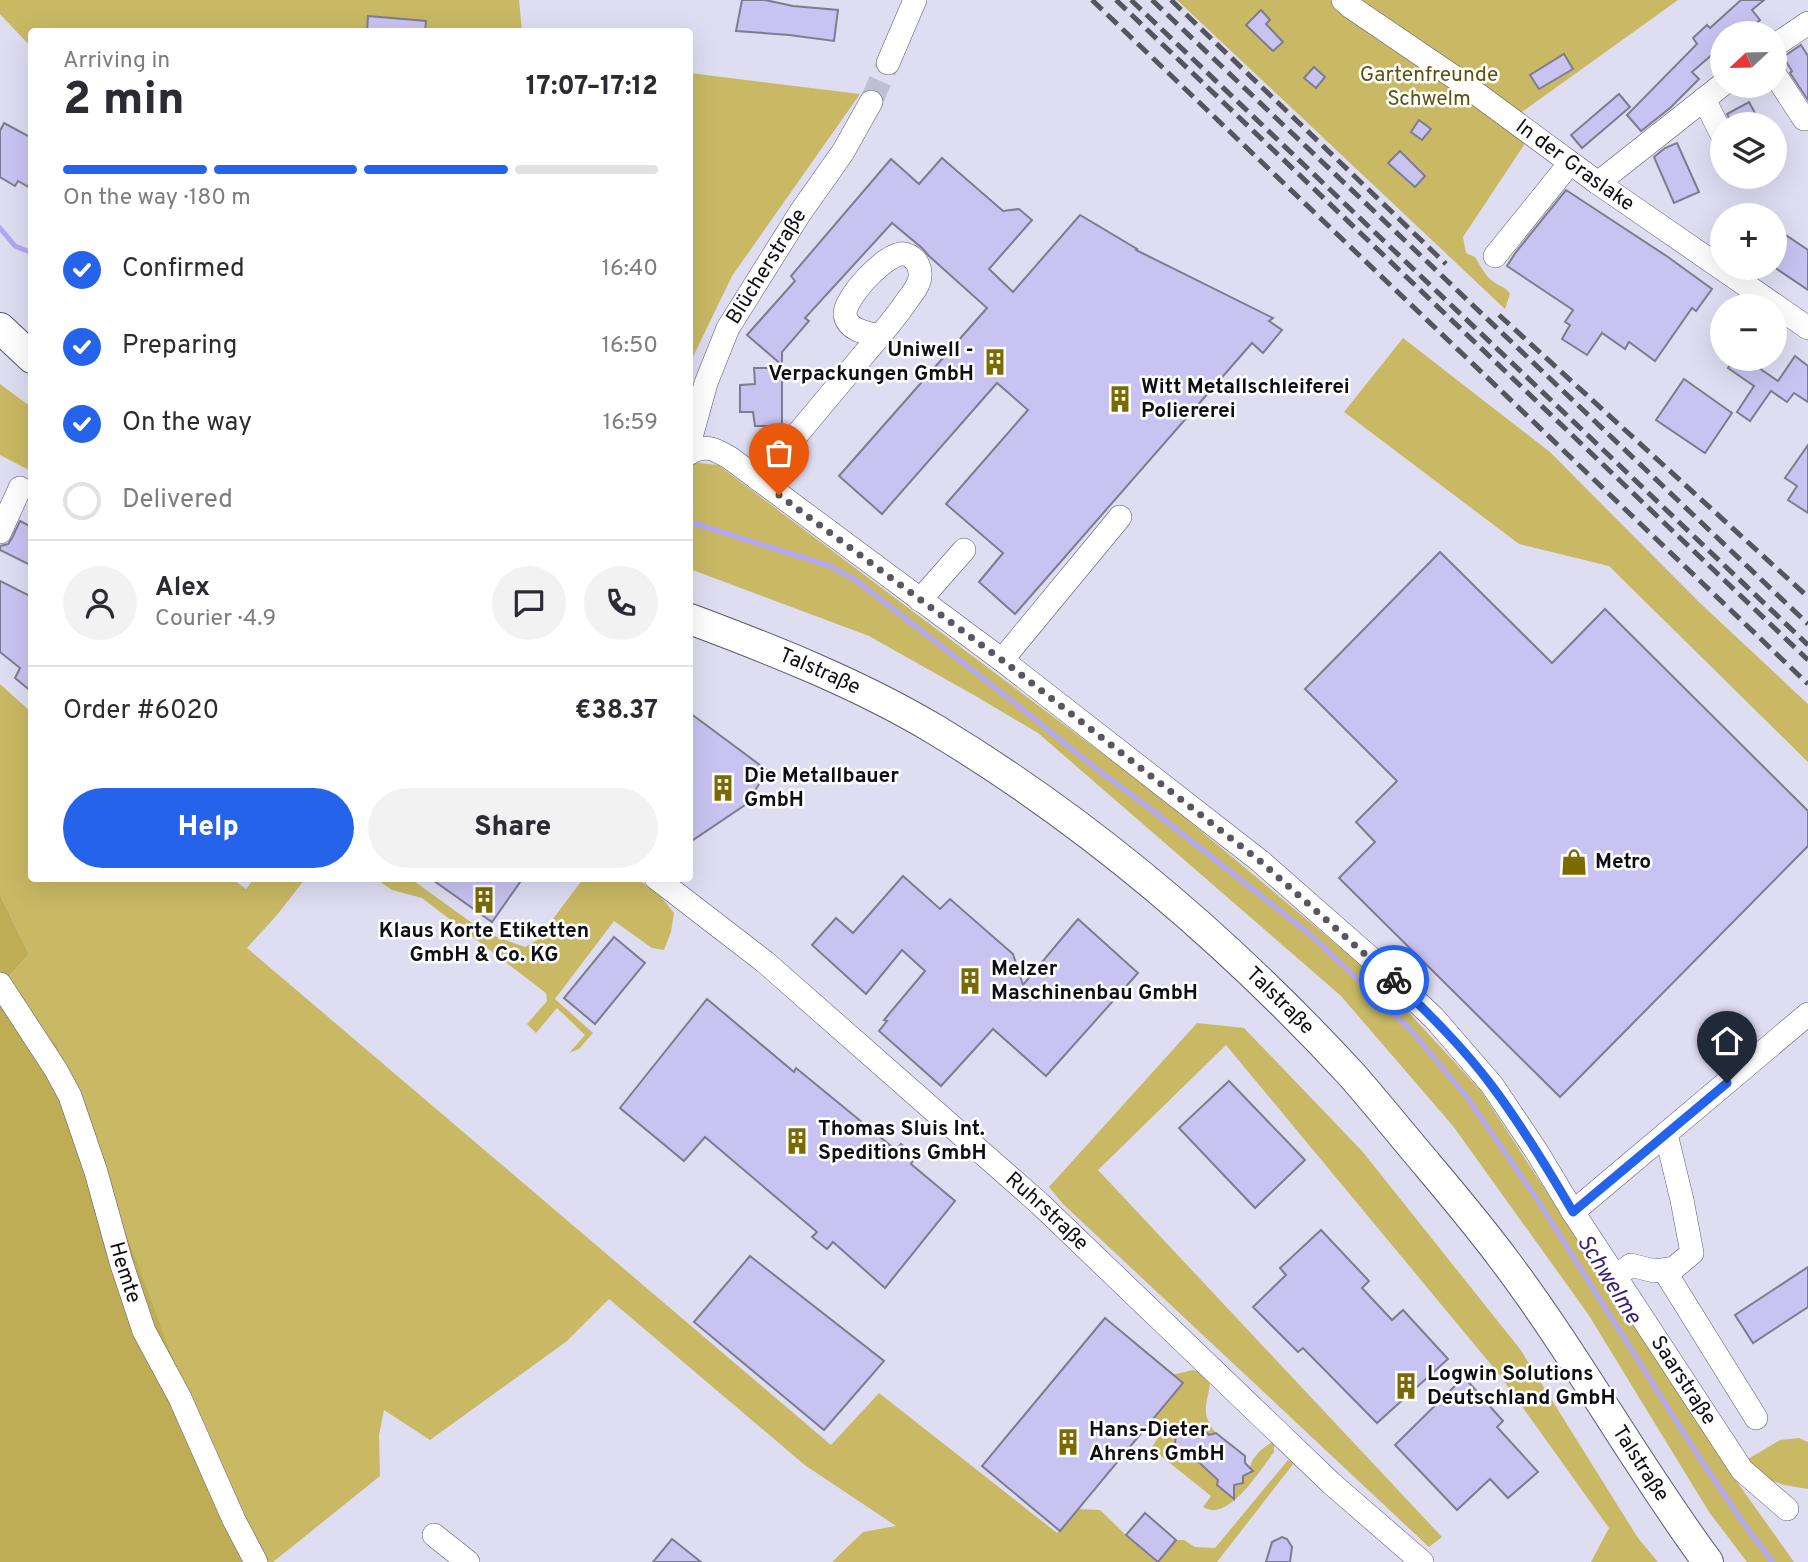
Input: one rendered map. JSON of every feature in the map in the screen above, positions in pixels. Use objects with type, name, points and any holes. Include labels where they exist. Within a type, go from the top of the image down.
[{"type":"main road","points":[[0,328],[28,354]]},
{"type":"main road","name":"Talstraße","points":[[693,620],[830,676],[933,729],[1015,781],[1091,836],[1224,947],[1353,1076],[1454,1196],[1555,1329],[1708,1562]]},
{"type":"street","points":[[888,63],[915,0]]},
{"type":"street","name":"In der Graslake","points":[[1343,0],[1454,77],[1598,183],[1808,328]]},
{"type":"street","points":[[1787,37],[1808,23]]},
{"type":"street","points":[[1787,93],[1804,119]]},
{"type":"street","points":[[1598,183],[1710,94]]},
{"type":"street","name":"Blücherstraße","points":[[693,427],[706,383],[728,328],[800,213],[843,152],[871,102]]},
{"type":"street","points":[[1495,256],[1570,163]]},
{"type":"street","points":[[759,480],[880,335]]},
{"type":"street","name":"Saarstraße","points":[[693,452],[705,447],[715,448],[1002,660],[1260,861],[1434,1018],[1492,1085],[1742,1470],[1787,1509]]},
{"type":"street","points":[[0,533],[17,486]]},
{"type":"street","points":[[1002,660],[1120,517]]},
{"type":"street","points":[[920,600],[964,550]]},
{"type":"street","name":"Ruhrstraße","points":[[661,882],[765,962],[1039,1203],[1332,1484],[1422,1562]]},
{"type":"street","name":"Hemte","points":[[0,984],[70,1096],[87,1142],[144,1331],[180,1398],[234,1520],[257,1562]]},
{"type":"street","points":[[1573,1212],[1808,1014]]},
{"type":"street","points":[[1615,1277],[1631,1265],[1654,1272],[1674,1269],[1692,1254],[1666,1133]]},
{"type":"street","points":[[1664,1270],[1756,1418]]},
{"type":"street","points":[[434,1535],[468,1562]]},
{"type":"green space","points":[[0,0],[519,0],[522,28],[28,28],[28,44],[0,14]]},
{"type":"green space","name":"Gartenfreunde Schwelm","points":[[1177,0],[1678,0],[1508,122],[1530,136],[1463,237],[1466,253],[1475,257],[1490,279],[1510,294],[1505,309]]},
{"type":"green space","points":[[693,73],[860,94],[732,276],[693,357]]},
{"type":"green space","points":[[1403,338],[1550,452],[1700,603],[1808,704],[1808,762],[1609,566],[1519,544],[1344,412]]},
{"type":"green space","points":[[0,384],[28,405],[28,469],[0,455]]},
{"type":"green space","points":[[693,462],[718,465],[1159,796],[1377,978],[1481,1091],[1725,1465],[1794,1562],[1747,1562],[1709,1512],[1588,1314],[1453,1126],[1341,996],[1038,733],[869,636],[693,570]]},
{"type":"green space","points":[[0,684],[28,709],[28,882],[237,882],[246,889],[252,882],[303,882],[247,948],[831,1445],[879,1393],[1057,1533],[1078,1509],[1100,1510],[1157,1562],[832,1562],[863,1532],[896,1526],[806,1466],[609,1299],[567,1341],[430,1440],[384,1410],[379,1435],[380,1476],[273,1562],[260,1562],[0,995],[0,986],[29,954],[0,895]]},
{"type":"green space","points":[[380,882],[415,882],[486,933],[525,947],[537,940],[581,882],[642,882],[661,897],[674,913],[664,950],[652,948],[614,921],[555,999],[593,1033],[579,1049],[569,1053],[585,1035],[557,1008],[536,1033],[527,1024],[547,1001],[546,993],[422,898],[392,890]]},
{"type":"green space","points":[[1197,1023],[1244,1028],[1362,1151],[1520,1349],[1638,1538],[1658,1562],[1591,1562],[1609,1528],[1498,1373],[1226,1045],[1098,1170],[1442,1537],[1429,1547],[1063,1204],[1049,1187]]},
{"type":"green space","points":[[1193,1370],[1200,1372],[1210,1383],[1206,1414],[1216,1433],[1198,1433],[1195,1429],[1178,1459],[1191,1455],[1218,1480],[1217,1485],[1228,1494],[1234,1493],[1234,1485],[1243,1483],[1243,1476],[1249,1473],[1256,1455],[1272,1442],[1274,1445],[1274,1452],[1243,1492],[1223,1508],[1213,1510],[1203,1507],[1211,1496],[1151,1448],[1165,1428],[1154,1417],[1172,1375]]},
{"type":"green space","points":[[1799,1438],[1808,1442],[1808,1489],[1767,1479],[1748,1459],[1780,1440]]},
{"type":"green space","points":[[1288,1460],[1294,1463],[1217,1562],[1158,1562],[1176,1540],[1184,1540],[1195,1547],[1215,1548]]},
{"type":"shaded area","points":[[0,895],[29,954],[0,986]]},
{"type":"shaded area","points":[[0,995],[56,1044],[218,1481],[258,1562],[0,1562]]},
{"type":"building","points":[[742,0],[765,0],[793,6],[838,10],[834,41],[736,31]]},
{"type":"building","points":[[1741,0],[1764,0],[1752,10],[1759,21],[1718,21]]},
{"type":"building","points":[[1261,10],[1270,20],[1266,24],[1283,42],[1273,51],[1246,25]]},
{"type":"building","points":[[368,16],[426,21],[425,28],[367,28]]},
{"type":"building","points":[[1707,25],[1710,28],[1710,56],[1692,72],[1699,79],[1670,108],[1641,131],[1627,115],[1697,44],[1693,38]]},
{"type":"building","points":[[1801,45],[1808,56],[1808,100],[1790,73],[1792,71],[1787,63],[1787,54]]},
{"type":"building","points":[[1564,54],[1573,69],[1539,89],[1530,75]]},
{"type":"building","points":[[1314,67],[1325,77],[1316,88],[1304,78]]},
{"type":"building","points":[[1619,94],[1630,107],[1582,148],[1571,135]]},
{"type":"building","points":[[1749,102],[1754,112],[1731,112]]},
{"type":"building","points":[[1419,120],[1431,129],[1422,140],[1411,132]]},
{"type":"building","points":[[4,123],[28,136],[28,187],[18,181],[15,186],[0,177],[0,131]]},
{"type":"building","points":[[1677,143],[1699,192],[1674,203],[1654,157]]},
{"type":"building","points":[[1400,151],[1425,176],[1415,187],[1388,163]]},
{"type":"building","points":[[942,158],[1003,211],[1019,209],[1032,220],[989,269],[1013,292],[1080,215],[1136,250],[1273,318],[1269,321],[1282,330],[1263,353],[1252,343],[1015,614],[979,582],[1003,553],[946,504],[1028,410],[997,383],[882,514],[839,476],[987,308],[892,223],[805,318],[809,321],[782,352],[782,365],[747,335],[795,281],[791,276],[891,159],[919,184]]},
{"type":"building","points":[[1566,190],[1712,289],[1696,311],[1692,308],[1655,361],[1629,342],[1625,349],[1602,333],[1587,355],[1562,339],[1570,325],[1565,322],[1573,310],[1507,266]]},
{"type":"building","points":[[1787,236],[1808,250],[1808,290],[1787,276]]},
{"type":"building","points":[[1795,356],[1808,366],[1808,402],[1794,393],[1787,402],[1771,391],[1750,421],[1737,412],[1754,386],[1732,371],[1763,371],[1778,381]]},
{"type":"building","points":[[754,368],[782,368],[782,426],[755,426],[753,412],[740,412],[740,385],[755,384]]},
{"type":"building","points":[[1684,379],[1732,413],[1705,453],[1656,420]]},
{"type":"building","points":[[1808,445],[1808,513],[1788,500],[1797,486],[1785,478]]},
{"type":"building","points":[[20,521],[28,525],[28,564],[0,550],[0,546],[8,544]]},
{"type":"building","name":"Metro","points":[[1440,552],[1552,663],[1605,609],[1808,811],[1808,846],[1560,1097],[1339,878],[1375,842],[1356,822],[1397,781],[1305,689]]},
{"type":"building","points":[[0,581],[28,595],[28,689],[15,678],[20,668],[0,652]]},
{"type":"building","name":"Die Metallbauer GmbH","points":[[693,715],[768,771],[745,805],[693,840]]},
{"type":"building","name":"Melzer Maschinenbau GmbH","points":[[903,876],[940,909],[950,899],[1013,954],[1023,985],[1078,919],[1138,973],[1046,1076],[993,1029],[941,1086],[879,1031],[887,1021],[884,1020],[925,971],[902,950],[866,994],[812,945],[836,918],[853,933]]},
{"type":"building","name":"Klaus Korte Etiketten GmbH & Co. KG","points":[[436,882],[520,882],[492,922]]},
{"type":"building","points":[[614,937],[645,963],[595,1024],[564,998]]},
{"type":"building","name":"Thomas Sluis Int. Speditions GmbH","points":[[707,999],[794,1072],[796,1068],[896,1150],[901,1144],[915,1157],[911,1164],[955,1201],[885,1288],[833,1242],[827,1249],[812,1237],[817,1232],[705,1137],[684,1161],[620,1108]]},
{"type":"building","points":[[1229,1081],[1305,1160],[1255,1208],[1179,1128]]},
{"type":"building","points":[[1321,1230],[1369,1281],[1362,1288],[1392,1320],[1403,1310],[1448,1359],[1377,1423],[1303,1348],[1298,1352],[1253,1307],[1286,1275],[1280,1268]]},
{"type":"building","points":[[750,1256],[884,1361],[824,1430],[694,1322]]},
{"type":"building","points":[[1808,1267],[1808,1307],[1753,1343],[1735,1315]]},
{"type":"building","name":"Hans-Dieter Ahrens GmbH","points":[[1105,1318],[1183,1383],[1060,1531],[982,1466]]},
{"type":"building","points":[[1464,1377],[1503,1421],[1497,1427],[1538,1472],[1508,1498],[1490,1479],[1457,1510],[1395,1445]]},
{"type":"building","points":[[1195,1429],[1198,1433],[1216,1433],[1245,1456],[1245,1463],[1253,1471],[1243,1476],[1243,1483],[1234,1485],[1234,1499],[1217,1485],[1218,1480],[1191,1455],[1173,1461],[1176,1435]]},
{"type":"building","points":[[1145,1513],[1176,1540],[1158,1562],[1126,1535]]},
{"type":"building","points":[[1282,1537],[1287,1539],[1292,1547],[1290,1562],[1266,1562],[1272,1542]]},
{"type":"building","points":[[672,1539],[701,1562],[653,1562]]},
{"type":"waterway","name":"Schwelme","points":[[0,228],[15,246],[28,251]]},
{"type":"waterway","name":"Schwelme","points":[[693,523],[830,566],[857,581],[1312,936],[1410,1029],[1467,1097],[1537,1199],[1697,1454],[1773,1562]]},
{"type":"tunnel","points":[[871,102],[888,63]]},
{"type":"railway","points":[[1092,0],[1808,684]]},
{"type":"railway","points":[[1116,0],[1808,660]]},
{"type":"railway","points":[[1131,0],[1808,645]]},
{"type":"railway","points":[[1152,0],[1808,624]]},
{"type":"railway","points":[[1171,0],[1446,264]]},
{"type":"railway","points":[[1499,315],[1808,597]]},
{"type":"way so far","points":[[779,495],[1002,660],[1260,861],[1394,980]]},
{"type":"place","name":"Uniwell - Verpackungen GmbH","points":[[995,362]]},
{"type":"place","name":"Witt Metallschleiferei Poliererei","points":[[1120,399]]},
{"type":"place","name":"Die Metallbauer GmbH","points":[[723,788]]},
{"type":"place","name":"Metro","points":[[1574,862]]},
{"type":"place","name":"Klaus Korte Etiketten GmbH & Co. KG","points":[[484,900]]},
{"type":"place","name":"Melzer Maschinenbau GmbH","points":[[970,981]]},
{"type":"place","name":"Thomas Sluis Int. Speditions GmbH","points":[[797,1141]]},
{"type":"place","name":"Logwin Solutions Deutschland GmbH","points":[[1406,1386]]},
{"type":"place","name":"Hans-Dieter Ahrens GmbH","points":[[1068,1442]]},
{"type":"route","points":[[1394,980],[1434,1018],[1492,1085],[1573,1212],[1727,1083]]}]
